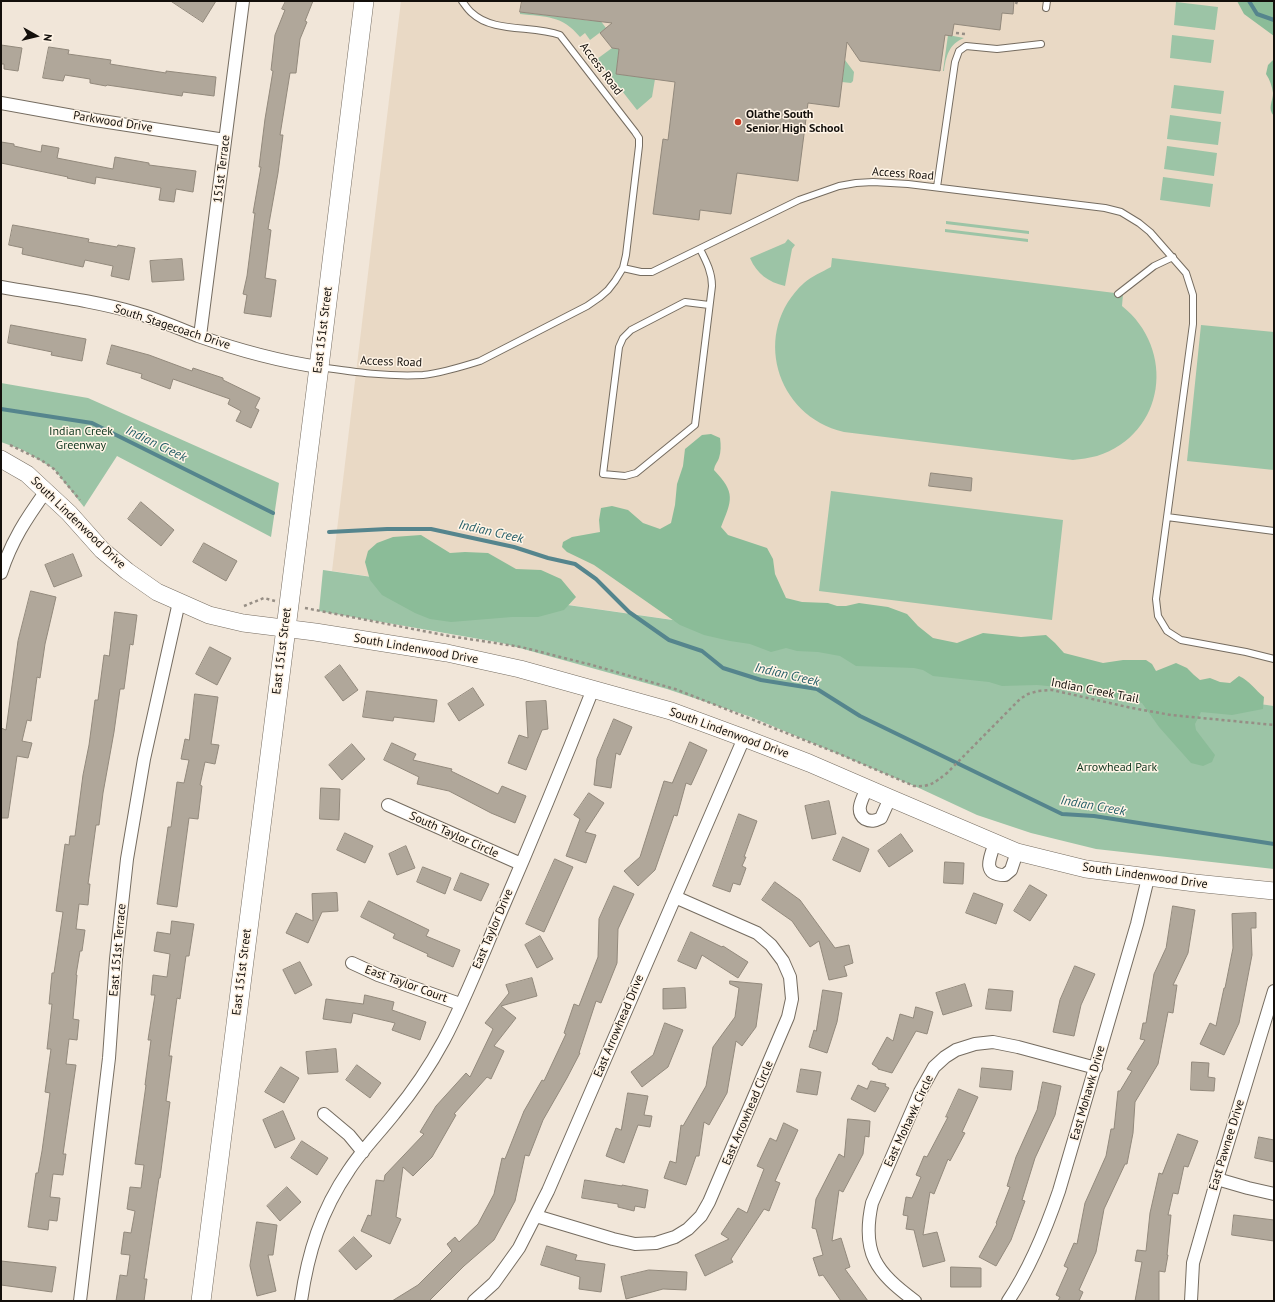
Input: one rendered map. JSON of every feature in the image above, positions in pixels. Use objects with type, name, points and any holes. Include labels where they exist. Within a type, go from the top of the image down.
[{"type":"main road","name":"East 151st Street","points":[[201,1301],[364,1]]},
{"type":"street","name":"151st Terrace","points":[[200,336],[243,1]]},
{"type":"street","name":"Parkwood Drive","points":[[1,103],[95,120],[225,140]]},
{"type":"street","name":"South Stagecoach Drive","points":[[1,287],[108,306],[137,313],[200,336],[263,356],[286,362],[319,367]]},
{"type":"street","name":"South Lindenwood Drive","points":[[5,452],[69,513],[102,550],[127,571],[157,592],[209,615],[243,623],[315,632],[447,653],[520,669],[671,711],[809,763],[1017,852],[1086,869],[1148,878],[1274,891]]},
{"type":"street","points":[[1,573],[7,555],[20,529],[46,491]]},
{"type":"street","name":"East 151st Terrace","points":[[80,1301],[109,1058],[116,959],[127,859],[144,759],[179,602]]},
{"type":"street","name":"East Taylor Drive","points":[[301,1301],[310,1252],[328,1205],[349,1170],[362,1152],[396,1112],[428,1068],[444,1039],[521,864],[561,770],[593,689]]},
{"type":"street","name":"East Arrowhead Drive","points":[[474,1301],[494,1283],[519,1248],[552,1184],[674,897],[744,738]]},
{"type":"street","points":[[867,788],[860,804],[860,811],[862,817],[868,821],[875,821],[881,818],[890,798]]},
{"type":"street","name":"South Taylor Circle","points":[[388,805],[521,864]]},
{"type":"street","points":[[996,843],[989,861],[989,868],[997,875],[1005,875],[1011,870],[1017,852]]},
{"type":"street","name":"East Mohawk Drive","points":[[1008,1301],[1030,1265],[1046,1231],[1096,1068],[1137,924],[1148,878]]},
{"type":"street","name":"East Arrowhead Circle","points":[[536,1216],[635,1244],[656,1243],[675,1237],[688,1229],[701,1216],[716,1188],[788,1017],[792,999],[790,977],[783,961],[771,945],[757,933],[674,897]]},
{"type":"street","name":"East Taylor Court","points":[[352,964],[378,975],[460,1004]]},
{"type":"street","name":"East Pawnee Drive","points":[[1191,1301],[1193,1263],[1274,991]]},
{"type":"street","name":"East Mohawk Circle","points":[[915,1301],[896,1286],[881,1271],[873,1256],[868,1237],[868,1220],[872,1203],[920,1092],[934,1067],[956,1050],[975,1044],[993,1042],[1018,1047],[1096,1068]]},
{"type":"street","points":[[324,1114],[349,1134],[362,1152]]},
{"type":"street","points":[[1217,1179],[1274,1194]]},
{"type":"lane","name":"Access Road","points":[[319,367],[377,374],[402,375],[424,375],[462,367],[480,361],[587,306],[608,290],[622,268],[626,255],[639,138],[560,35],[550,31],[491,24],[480,20],[471,13],[462,1]]},
{"type":"lane","points":[[937,187],[956,54],[962,48],[970,46],[997,49],[1041,44]]},
{"type":"lane","name":"Access Road","points":[[622,268],[641,272],[652,272],[799,200],[839,186],[873,182],[891,182],[937,187],[1105,208],[1121,212],[1150,232],[1186,273],[1193,296],[1193,324],[1156,599],[1158,616],[1167,631],[1181,640],[1246,652],[1274,659]]},
{"type":"lane","points":[[700,249],[712,277],[709,305],[695,425],[636,473],[625,476],[603,474],[619,347],[623,338],[631,330],[685,302],[709,305]]},
{"type":"lane","points":[[1118,294],[1154,266],[1172,257]]},
{"type":"lane","points":[[1167,517],[1274,531]]},
{"type":"path","points":[[956,33],[965,34]]},
{"type":"path","points":[[5,452],[23,450],[54,469],[81,502]]},
{"type":"path","points":[[241,606],[245,606],[264,598]]},
{"type":"path","name":"Indian Creek Trail","points":[[926,787],[935,783],[946,773],[1020,699],[1028,694],[1038,691],[1052,690],[1171,715],[1274,725]]},
{"type":"shaded area","points":[[401,1],[1271,1],[1274,7],[1274,706],[332,571]]},
{"type":"green space","points":[[1237,1],[1274,1],[1274,36],[1244,14]]},
{"type":"green space","points":[[1176,2],[1218,7],[1215,30],[1174,25]]},
{"type":"green space","points":[[520,12],[593,21],[594,19],[600,20],[606,28],[590,40],[585,33],[580,37],[567,25],[553,18],[520,14]]},
{"type":"green space","points":[[948,35],[964,38],[955,44],[949,51],[943,71]]},
{"type":"green space","points":[[1172,35],[1214,40],[1211,63],[1170,58]]},
{"type":"green space","points":[[612,48],[619,49],[616,74],[655,79],[652,97],[637,110],[597,59]]},
{"type":"green space","points":[[1274,59],[1274,116],[1271,111],[1273,90],[1266,74],[1268,65]]},
{"type":"green space","points":[[845,60],[854,72],[853,81],[851,83],[842,82]]},
{"type":"green space","points":[[1174,85],[1224,91],[1221,114],[1171,108]]},
{"type":"green space","points":[[1170,115],[1221,122],[1218,145],[1167,139]]},
{"type":"green space","points":[[1167,146],[1217,153],[1214,176],[1164,169]]},
{"type":"green space","points":[[1163,177],[1213,184],[1210,207],[1160,200]]},
{"type":"green space","points":[[946,221],[1029,231],[1029,234],[946,224]]},
{"type":"green space","points":[[945,229],[1028,239],[1028,242],[945,232]]},
{"type":"green space","points":[[788,239],[795,245],[792,249],[785,286],[768,280],[756,269],[750,258],[785,243]]},
{"type":"green space","points":[[832,258],[1123,294],[1122,306],[1139,324],[1151,344],[1156,367],[1156,389],[1149,410],[1138,429],[1120,445],[1097,456],[1073,460],[844,432],[820,423],[801,409],[787,390],[778,370],[775,347],[778,324],[788,303],[804,283],[831,267]]},
{"type":"green space","points":[[1201,325],[1274,332],[1274,470],[1187,461]]},
{"type":"green space","name":"Indian Creek Greenway","points":[[1,383],[88,398],[279,483],[271,537],[117,456],[84,507],[54,469],[23,450],[1,442]]},
{"type":"green space","points":[[711,434],[720,438],[721,446],[719,458],[714,470],[726,485],[730,497],[728,510],[721,527],[728,535],[767,548],[773,559],[775,574],[786,598],[802,602],[828,603],[837,606],[846,606],[859,603],[888,607],[907,614],[918,626],[933,638],[957,643],[983,633],[1021,637],[1046,635],[1064,653],[1103,663],[1123,660],[1146,660],[1152,664],[1156,671],[1176,663],[1187,668],[1200,680],[1210,678],[1220,682],[1230,683],[1239,676],[1264,697],[1263,709],[1232,715],[1201,712],[1195,724],[1196,730],[1215,755],[1212,762],[1203,766],[1191,763],[1159,727],[1142,703],[1127,699],[1097,695],[1080,689],[1037,685],[1002,686],[989,682],[933,676],[923,670],[914,668],[856,666],[840,656],[818,652],[797,651],[786,648],[771,652],[750,644],[704,635],[680,625],[594,565],[567,552],[562,547],[563,542],[572,537],[600,532],[599,520],[601,508],[612,506],[628,510],[643,523],[660,529],[671,523],[675,505],[677,484],[683,466],[685,449],[702,435]]},
{"type":"green space","points":[[831,491],[1063,520],[1052,620],[819,591]]},
{"type":"green space","points":[[421,535],[450,553],[488,553],[516,569],[541,570],[561,579],[576,597],[564,610],[538,617],[512,617],[451,622],[430,619],[415,613],[382,595],[370,580],[365,562],[368,551],[377,543],[393,537]]},
{"type":"green space","name":"Arrowhead Park","points":[[323,570],[1274,706],[1274,869],[1096,849],[1031,833],[977,815],[919,788],[751,717],[667,689],[502,643],[319,611]]},
{"type":"building","points":[[171,1],[216,1],[203,22]]},
{"type":"building","points":[[286,1],[313,1],[300,39],[296,73],[290,73],[280,135],[283,135],[268,229],[271,230],[265,278],[276,280],[271,317],[244,313],[247,295],[243,294],[247,276],[255,213],[253,213],[261,167],[259,167],[273,71],[271,70],[275,35],[285,10],[282,9]]},
{"type":"building","name":"Olathe South Senior High School","points":[[522,1],[1014,1],[1013,14],[1002,13],[1000,30],[954,24],[952,36],[945,35],[940,71],[860,61],[847,42],[839,107],[808,103],[798,181],[737,173],[731,214],[700,210],[699,220],[653,214],[663,139],[668,140],[675,82],[616,74],[619,49],[612,48],[600,33],[612,23],[520,12]]},
{"type":"building","points":[[1,45],[22,48],[18,71],[4,69],[4,64],[1,64]]},
{"type":"building","points":[[49,47],[69,50],[68,54],[111,60],[110,64],[166,73],[166,71],[216,77],[214,96],[183,92],[182,96],[106,86],[90,83],[90,79],[65,75],[63,81],[43,78]]},
{"type":"building","points":[[1,142],[14,144],[14,146],[41,152],[42,145],[59,148],[57,158],[113,169],[115,157],[149,163],[149,165],[196,171],[193,192],[176,189],[174,202],[159,200],[161,188],[96,177],[95,184],[1,163]]},
{"type":"building","points":[[13,225],[89,239],[88,242],[117,247],[118,245],[135,248],[129,280],[111,276],[113,266],[85,260],[83,267],[22,254],[23,248],[9,245]]},
{"type":"building","points":[[182,259],[184,280],[152,282],[150,261]]},
{"type":"building","points":[[11,325],[86,339],[82,361],[51,355],[52,352],[8,343]]},
{"type":"building","points":[[112,345],[149,355],[192,371],[193,368],[223,378],[223,380],[260,398],[255,408],[259,410],[251,428],[236,421],[241,411],[228,404],[230,399],[173,379],[170,389],[141,378],[142,374],[107,364]]},
{"type":"building","points":[[931,473],[972,478],[971,491],[929,486]]},
{"type":"building","points":[[141,502],[174,530],[161,546],[128,519]]},
{"type":"building","points":[[204,543],[237,561],[226,581],[193,562]]},
{"type":"building","points":[[73,554],[82,576],[54,587],[45,565]]},
{"type":"building","points":[[31,591],[56,597],[45,644],[40,678],[37,677],[31,721],[27,720],[22,741],[32,743],[28,758],[17,756],[8,818],[1,818],[1,728],[6,730],[18,641]]},
{"type":"building","points":[[115,612],[137,615],[133,645],[130,644],[124,689],[120,689],[99,825],[96,825],[88,884],[90,884],[88,905],[79,904],[76,929],[85,930],[76,975],[73,1019],[79,1020],[77,1040],[69,1039],[66,1064],[76,1065],[63,1154],[66,1154],[63,1175],[53,1174],[50,1197],[60,1198],[57,1221],[49,1220],[48,1230],[28,1227],[36,1173],[38,1173],[42,1151],[50,1093],[45,1092],[51,1049],[47,1049],[52,1004],[49,1004],[52,973],[54,973],[63,912],[56,911],[65,844],[69,845],[70,836],[75,836],[95,700],[98,700],[104,655],[109,656]]},
{"type":"building","points":[[210,647],[231,658],[217,685],[196,674]]},
{"type":"building","points":[[340,665],[358,690],[343,701],[325,677]]},
{"type":"building","points":[[473,688],[484,705],[459,721],[448,704]]},
{"type":"building","points":[[367,691],[437,700],[434,722],[394,717],[393,721],[363,717]]},
{"type":"building","points":[[195,694],[218,697],[211,744],[219,745],[215,764],[205,762],[200,785],[202,786],[198,819],[189,818],[177,907],[157,904],[168,827],[171,827],[177,782],[184,783],[189,760],[181,759],[185,739],[189,740]]},
{"type":"building","points":[[546,701],[548,729],[542,730],[526,770],[508,763],[519,735],[528,738],[526,702]]},
{"type":"building","points":[[614,719],[632,727],[620,755],[616,753],[611,788],[594,785],[597,759]]},
{"type":"building","points":[[690,742],[707,750],[691,785],[686,783],[677,816],[674,815],[655,870],[638,886],[624,871],[640,857],[664,781],[672,783]]},
{"type":"building","points":[[392,743],[416,754],[413,760],[452,769],[451,771],[498,794],[502,786],[526,796],[515,823],[491,813],[449,791],[417,784],[419,777],[384,760]]},
{"type":"building","points":[[352,744],[365,759],[342,780],[329,765]]},
{"type":"building","points":[[321,788],[340,789],[339,820],[320,819]]},
{"type":"building","points":[[589,793],[604,803],[585,832],[596,835],[586,863],[566,856],[580,819],[574,815]]},
{"type":"building","points":[[829,801],[836,834],[812,839],[805,806]]},
{"type":"building","points":[[739,814],[757,821],[744,857],[746,857],[742,866],[746,868],[740,885],[733,883],[730,892],[713,886]]},
{"type":"building","points":[[345,833],[373,846],[365,863],[337,850]]},
{"type":"building","points":[[901,834],[913,851],[889,867],[878,851]]},
{"type":"building","points":[[843,837],[869,849],[860,872],[833,860]]},
{"type":"building","points":[[406,846],[415,868],[397,875],[389,854]]},
{"type":"building","points":[[555,859],[573,867],[544,932],[526,924]]},
{"type":"building","points":[[945,862],[964,863],[963,884],[944,883]]},
{"type":"building","points":[[423,867],[451,878],[445,894],[417,882]]},
{"type":"building","points":[[461,873],[489,884],[481,901],[454,890]]},
{"type":"building","points":[[775,882],[800,900],[835,948],[849,945],[853,963],[844,966],[847,976],[829,980],[819,941],[810,947],[792,921],[762,900]]},
{"type":"building","points":[[1030,885],[1047,895],[1030,921],[1014,911]]},
{"type":"building","points":[[614,886],[634,894],[618,929],[617,963],[601,1003],[596,1001],[580,1053],[543,1120],[529,1156],[525,1155],[515,1201],[494,1240],[464,1266],[429,1301],[392,1301],[418,1285],[452,1251],[447,1244],[455,1237],[459,1242],[478,1224],[494,1194],[502,1158],[505,1159],[524,1111],[542,1080],[544,1081],[566,1034],[564,1033],[574,1004],[579,1006],[598,957],[599,919]]},
{"type":"building","points":[[337,893],[338,911],[322,912],[308,943],[286,933],[296,913],[313,921],[312,894]]},
{"type":"building","points":[[974,893],[1003,904],[996,924],[966,913]]},
{"type":"building","points":[[369,901],[429,930],[426,936],[460,950],[453,967],[427,956],[428,954],[393,938],[395,934],[361,917]]},
{"type":"building","points":[[1173,906],[1195,910],[1188,953],[1173,985],[1177,985],[1173,1013],[1168,1012],[1158,1064],[1135,1102],[1133,1133],[1127,1164],[1125,1164],[1104,1209],[1096,1252],[1079,1290],[1083,1292],[1079,1301],[1058,1301],[1060,1297],[1056,1295],[1068,1268],[1064,1266],[1074,1243],[1077,1244],[1085,1203],[1106,1156],[1111,1129],[1114,1129],[1118,1091],[1120,1091],[1132,1071],[1127,1069],[1145,1040],[1140,1039],[1143,1023],[1146,1023],[1154,974],[1166,948]]},
{"type":"building","points":[[1256,913],[1256,928],[1251,928],[1252,955],[1239,1023],[1224,1055],[1200,1044],[1210,1023],[1216,1026],[1233,948],[1232,914]]},
{"type":"building","points":[[172,921],[194,924],[189,956],[186,956],[180,999],[177,998],[169,1056],[172,1056],[166,1101],[170,1102],[144,1279],[147,1279],[144,1301],[116,1301],[120,1275],[127,1276],[130,1255],[121,1254],[124,1232],[131,1233],[135,1211],[127,1209],[130,1187],[141,1188],[144,1165],[135,1164],[151,1040],[148,1040],[155,995],[151,995],[153,975],[167,977],[170,954],[154,951],[157,932],[170,934]]},
{"type":"building","points":[[691,932],[722,947],[723,946],[748,962],[738,978],[702,955],[696,969],[678,961]]},
{"type":"building","points":[[540,936],[553,959],[537,968],[525,945]]},
{"type":"building","points":[[300,962],[312,985],[295,994],[283,970]]},
{"type":"building","points":[[1075,966],[1095,974],[1081,1005],[1074,1036],[1053,1032],[1060,1000]]},
{"type":"building","points":[[532,978],[537,996],[501,1006],[516,1018],[494,1046],[504,1051],[491,1079],[487,1077],[454,1114],[456,1115],[432,1157],[413,1176],[403,1167],[396,1217],[401,1219],[390,1244],[361,1231],[368,1215],[371,1216],[376,1180],[384,1181],[385,1175],[424,1134],[420,1132],[436,1106],[466,1073],[470,1077],[493,1029],[485,1023],[509,993],[506,985]]},
{"type":"building","points":[[730,981],[762,984],[756,1027],[742,1046],[736,1041],[727,1093],[709,1125],[704,1122],[699,1156],[696,1156],[686,1185],[664,1178],[670,1161],[676,1163],[681,1125],[683,1126],[706,1086],[713,1047],[735,1017],[739,988],[730,984]]},
{"type":"building","points":[[965,984],[972,1006],[943,1015],[936,993]]},
{"type":"building","points":[[685,988],[686,1008],[663,1009],[663,989]]},
{"type":"building","points":[[989,989],[1013,991],[1011,1011],[986,1009]]},
{"type":"building","points":[[823,990],[842,993],[837,1022],[827,1053],[809,1047],[814,1030],[816,1031]]},
{"type":"building","points":[[365,995],[394,1002],[392,1010],[426,1022],[420,1040],[392,1030],[395,1023],[353,1013],[351,1023],[323,1019],[326,999],[363,1004]]},
{"type":"building","points":[[916,1007],[933,1012],[927,1034],[916,1031],[892,1073],[878,1069],[872,1064],[887,1037],[893,1041],[900,1014],[913,1018]]},
{"type":"building","points":[[665,1023],[683,1030],[668,1067],[642,1087],[631,1072],[653,1055]]},
{"type":"building","points":[[336,1049],[338,1072],[308,1074],[306,1052]]},
{"type":"building","points":[[1192,1062],[1209,1063],[1208,1077],[1215,1078],[1214,1091],[1191,1090]]},
{"type":"building","points":[[357,1065],[381,1083],[370,1098],[346,1080]]},
{"type":"building","points":[[281,1067],[299,1078],[284,1103],[265,1092]]},
{"type":"building","points":[[982,1068],[1013,1071],[1011,1090],[980,1087]]},
{"type":"building","points":[[801,1069],[821,1072],[817,1095],[797,1092]]},
{"type":"building","points":[[871,1081],[886,1084],[885,1086],[889,1088],[875,1112],[851,1099],[858,1085],[867,1089]]},
{"type":"building","points":[[1043,1082],[1061,1086],[1055,1115],[1035,1158],[1022,1200],[1025,1201],[1011,1240],[996,1266],[979,1257],[997,1224],[996,1223],[1010,1187],[1007,1186],[1016,1157],[1037,1110]]},
{"type":"building","points":[[959,1089],[978,1097],[962,1132],[965,1133],[950,1161],[948,1159],[934,1194],[930,1192],[923,1235],[937,1232],[945,1261],[923,1267],[914,1230],[906,1229],[908,1216],[903,1215],[906,1197],[912,1198],[921,1177],[916,1175],[924,1156],[927,1157],[948,1117],[946,1117]]},
{"type":"building","points":[[628,1093],[648,1096],[644,1115],[652,1116],[650,1127],[638,1125],[624,1163],[606,1156],[616,1128],[621,1130]]},
{"type":"building","points":[[283,1111],[295,1139],[275,1148],[263,1120]]},
{"type":"building","points":[[848,1119],[870,1121],[869,1137],[865,1136],[863,1154],[843,1192],[839,1190],[832,1241],[841,1238],[850,1267],[845,1269],[868,1301],[841,1301],[823,1275],[819,1276],[813,1258],[823,1255],[816,1229],[812,1228],[816,1199],[839,1154],[844,1157]]},
{"type":"building","points":[[784,1123],[798,1130],[775,1181],[780,1183],[769,1211],[764,1209],[731,1259],[733,1262],[705,1276],[695,1255],[729,1239],[721,1234],[738,1208],[747,1213],[764,1169],[757,1166],[770,1138],[776,1141]]},
{"type":"building","points":[[1178,1134],[1198,1141],[1188,1167],[1184,1166],[1178,1194],[1173,1193],[1168,1215],[1171,1215],[1168,1255],[1165,1272],[1159,1271],[1159,1301],[1135,1301],[1142,1262],[1135,1261],[1137,1250],[1146,1251],[1150,1213],[1159,1173],[1162,1174]]},
{"type":"building","points":[[1259,1137],[1274,1140],[1274,1162],[1255,1158]]},
{"type":"building","points":[[302,1141],[328,1158],[317,1175],[291,1158]]},
{"type":"building","points":[[585,1180],[648,1190],[645,1208],[635,1206],[634,1211],[618,1207],[618,1204],[582,1198]]},
{"type":"building","points":[[287,1187],[301,1202],[280,1221],[267,1206]]},
{"type":"building","points":[[1234,1215],[1274,1220],[1274,1241],[1232,1235]]},
{"type":"building","points":[[257,1222],[277,1225],[273,1255],[268,1255],[276,1291],[257,1296],[250,1266]]},
{"type":"building","points":[[354,1237],[372,1256],[356,1270],[339,1251]]},
{"type":"building","points":[[547,1246],[577,1255],[575,1260],[605,1264],[601,1292],[579,1289],[580,1277],[541,1265]]},
{"type":"building","points":[[1,1261],[56,1267],[52,1292],[1,1285]]},
{"type":"building","points":[[951,1267],[981,1268],[981,1287],[951,1287]]},
{"type":"building","points":[[649,1270],[687,1272],[686,1290],[663,1289],[626,1299],[621,1277]]},
{"type":"waterway","points":[[1249,1],[1257,14],[1274,20]]},
{"type":"waterway","name":"Indian Creek","points":[[1,409],[92,423],[273,513]]},
{"type":"waterway","name":"Indian Creek","points":[[329,532],[387,529],[431,529],[514,547],[548,558],[575,564],[596,579],[629,612],[669,640],[702,651],[723,668],[761,680],[817,689],[860,716],[1062,814],[1094,816],[1274,844]]},
{"type":"place","name":"Olathe South Senior High School","points":[[738,122]]}]
